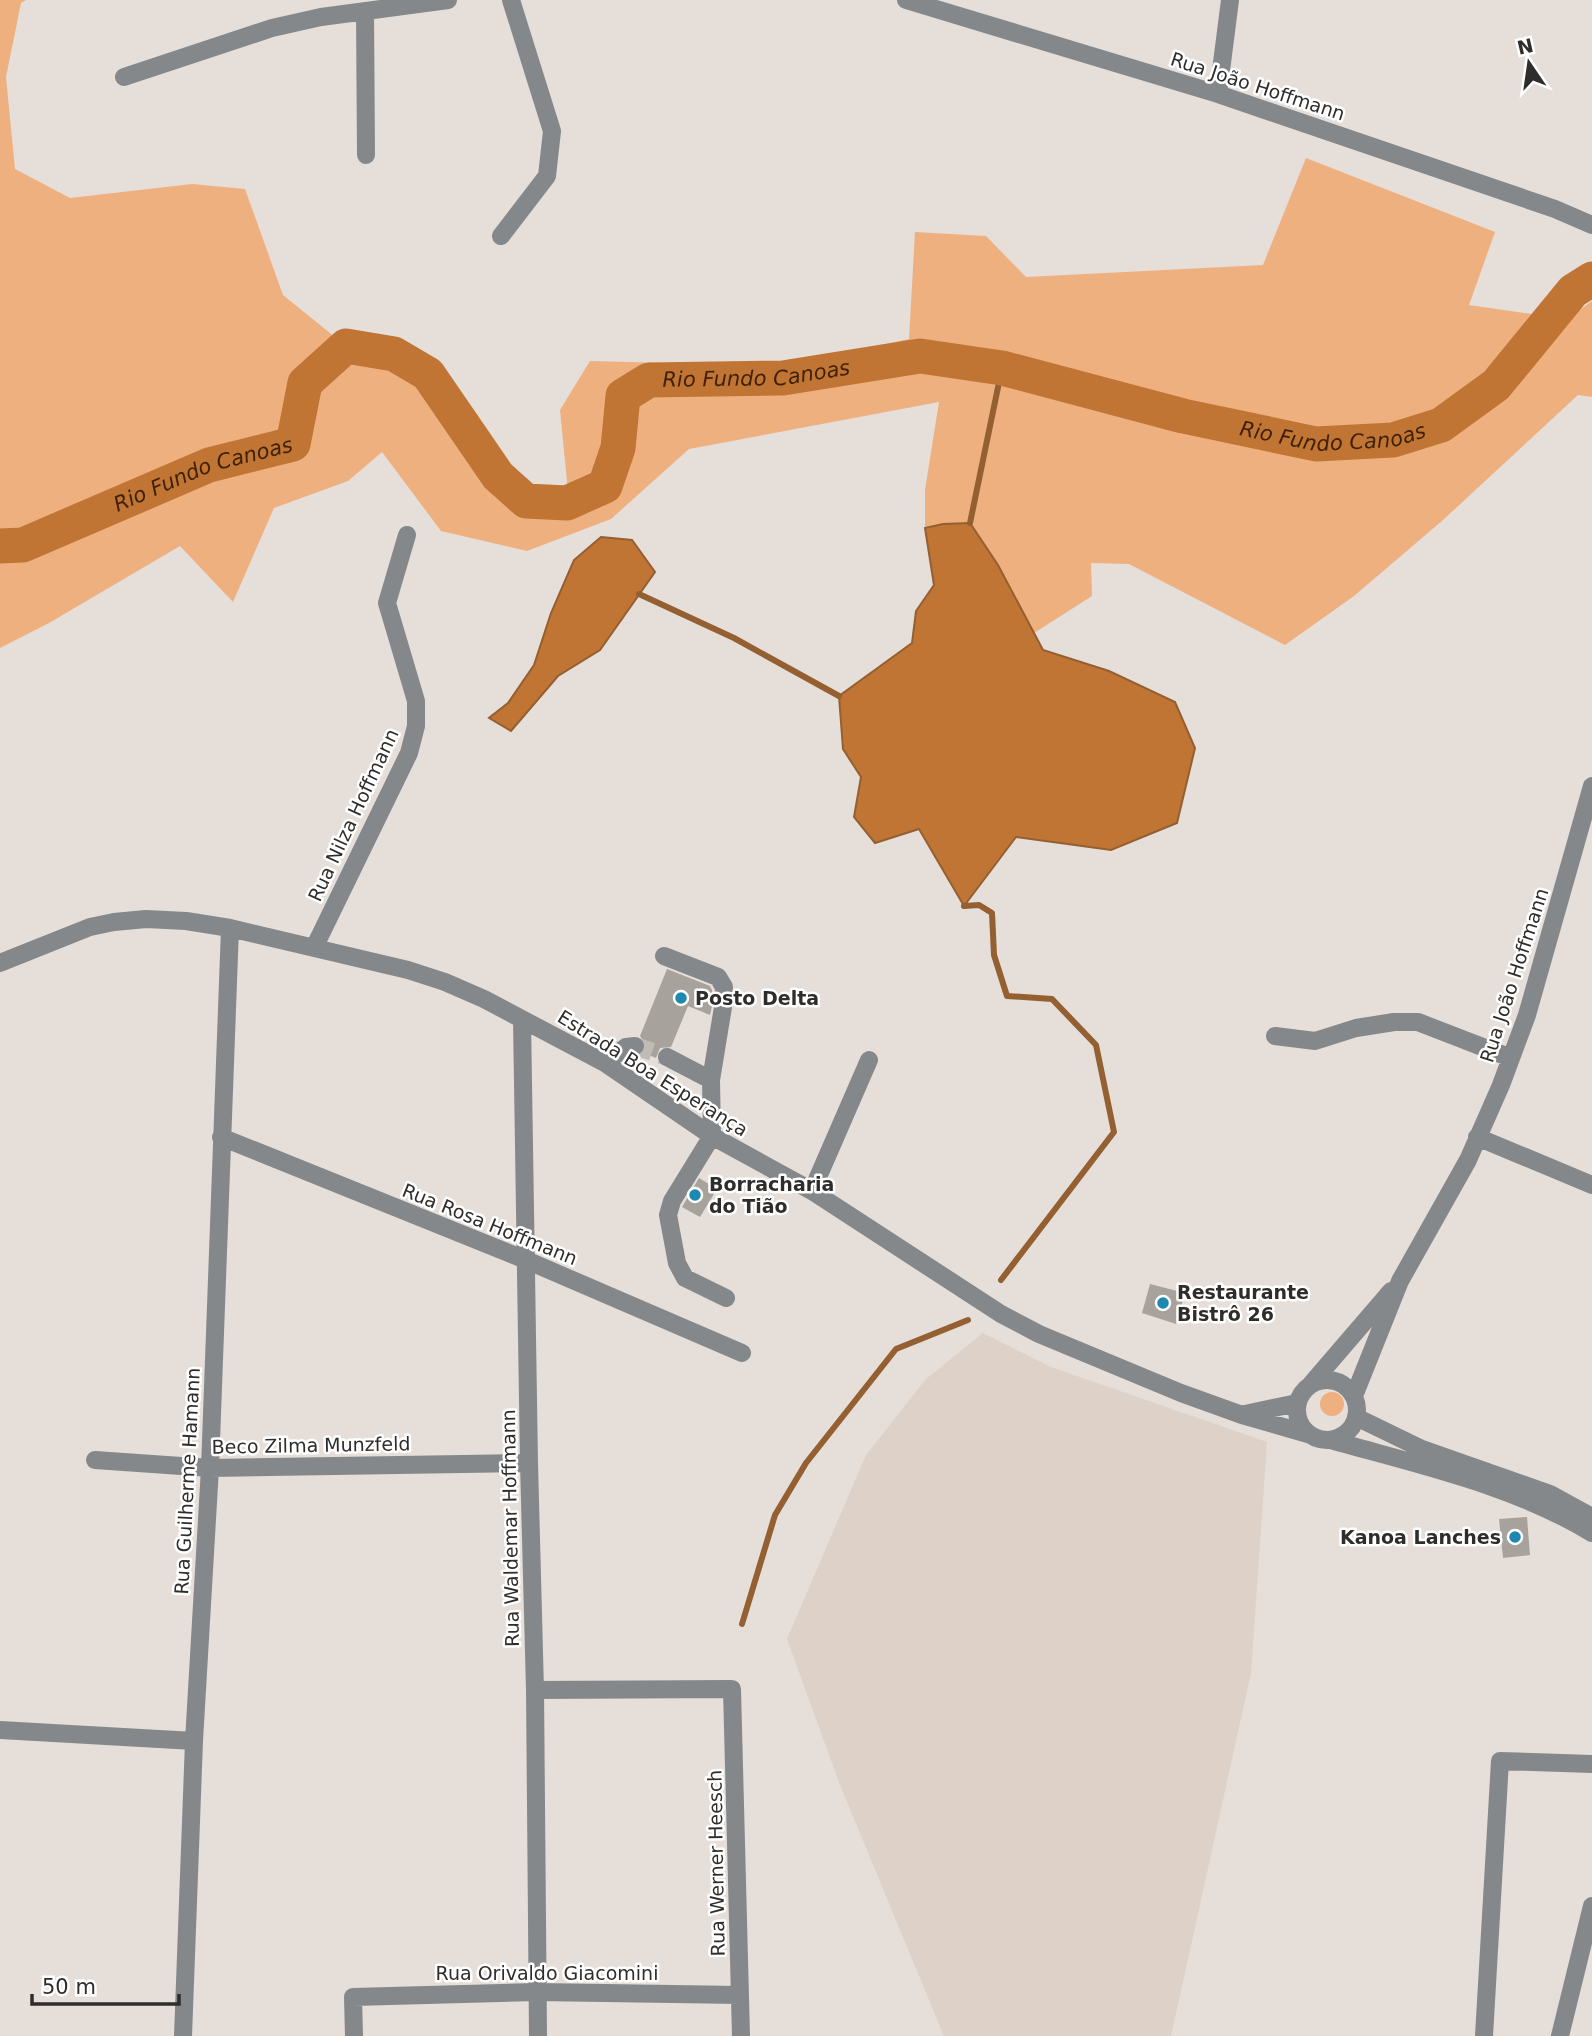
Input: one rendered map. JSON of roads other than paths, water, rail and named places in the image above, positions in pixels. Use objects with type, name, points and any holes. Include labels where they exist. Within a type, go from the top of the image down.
[{"type":"street","points":[[124,77],[272,28],[321,17],[448,0]]},
{"type":"street","points":[[501,236],[547,176],[552,131],[511,0]]},
{"type":"street","name":"Rua João Hoffmann","points":[[906,0],[1218,94],[1555,209],[1592,225]]},
{"type":"street","points":[[1218,94],[1230,0]]},
{"type":"street","points":[[365,11],[366,155]]},
{"type":"street","name":"Rua Nilza Hoffmann","points":[[314,948],[409,753],[416,726],[416,701],[387,603],[407,535]]},
{"type":"street","name":"Rua João Hoffmann","points":[[1354,1396],[1400,1281],[1468,1160],[1511,1058],[1527,1014],[1592,786]]},
{"type":"street","name":"Estrada Boa Esperança","points":[[0,962],[60,938],[114,922],[145,919],[186,921],[230,928],[433,978],[484,999],[605,1063],[712,1136],[812,1191],[1001,1314],[1039,1335],[1152,1382],[1242,1415],[1308,1434]]},
{"type":"street","name":"Rua Guilherme Hamann","points":[[183,2036],[194,1741],[210,1468],[230,928]]},
{"type":"street","points":[[664,956],[718,977],[724,987],[711,1080],[712,1136],[672,1201],[668,1215],[677,1264],[685,1278],[726,1298]]},
{"type":"street","name":"Rua Waldemar Hoffmann","points":[[522,1019],[535,1690],[538,2036]]},
{"type":"street","points":[[1275,1035],[1315,1041],[1356,1028],[1394,1022],[1418,1022],[1511,1058]]},
{"type":"street","points":[[605,1063],[626,1047],[635,1046]]},
{"type":"street","points":[[667,1058],[711,1080]]},
{"type":"street","points":[[812,1191],[869,1060]]},
{"type":"street","name":"Rua Rosa Hoffmann","points":[[221,1137],[526,1260],[742,1353]]},
{"type":"street","points":[[1477,1138],[1592,1185]]},
{"type":"street","name":"Rua João Hoffmann","points":[[1310,1384],[1400,1281]]},
{"type":"street","points":[[1331,1440],[1347,1432],[1356,1417],[1357,1409],[1354,1396],[1348,1388],[1339,1382],[1320,1381],[1310,1384],[1297,1403],[1298,1420],[1308,1434],[1426,1466],[1518,1496],[1592,1533]]},
{"type":"street","points":[[1242,1415],[1297,1403]]},
{"type":"street","points":[[1356,1417],[1422,1449],[1550,1494],[1592,1517]]},
{"type":"street","name":"Beco Zilma Munzfeld","points":[[95,1460],[210,1468],[529,1463]]},
{"type":"street","name":"Rua Werner Heesch","points":[[535,1690],[732,1689],[741,2036]]},
{"type":"street","points":[[0,1730],[194,1741]]},
{"type":"street","points":[[1485,2036],[1500,1761],[1592,1764]]},
{"type":"street","points":[[1560,2036],[1592,1906]]},
{"type":"street","name":"Rua Orivaldo Giacomini","points":[[354,2036],[353,1997],[536,1992],[740,1995]]},
{"type":"waterway","name":"Rio Fundo Canoas","points":[[0,546],[23,545],[209,465],[293,444],[305,383],[346,346],[394,354],[428,374],[498,476],[526,501],[567,503],[605,486],[618,448],[623,396],[649,380],[783,378],[920,356],[1002,368],[1183,416],[1316,444],[1393,440],[1441,425],[1496,385],[1573,291],[1592,279]]},
{"type":"waterway","points":[[970,523],[1002,368]]},
{"type":"waterway","points":[[639,594],[734,638],[839,696]]},
{"type":"waterway","points":[[964,906],[979,905],[992,913],[994,955],[1007,996],[1052,999],[1096,1045],[1114,1132],[1001,1280]]},
{"type":"waterway","points":[[742,1624],[775,1515],[806,1463],[896,1349],[968,1320]]},
{"type":"tunnel","points":[[635,1046],[667,1057]]},
{"type":"place","name":"Posto Delta","points":[[681,998]]},
{"type":"place","name":"Borracharia do Tião","points":[[695,1195]]},
{"type":"place","name":"Restaurante Bistrô 26","points":[[1163,1303]]},
{"type":"place","name":"Kanoa Lanches","points":[[1515,1537]]}]
